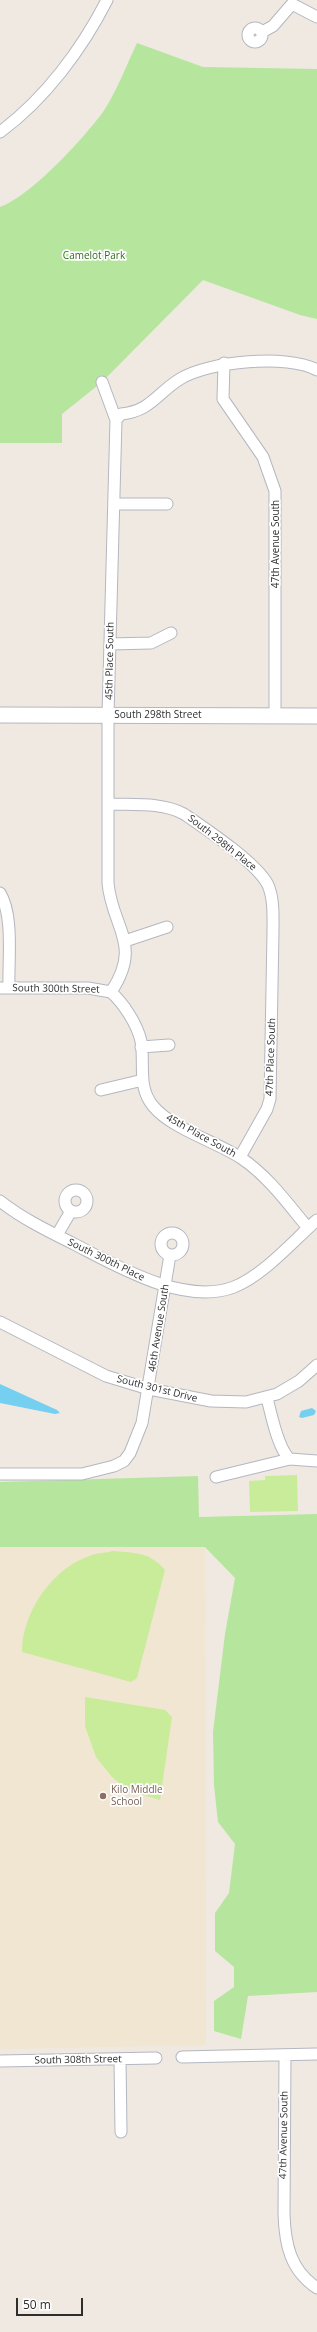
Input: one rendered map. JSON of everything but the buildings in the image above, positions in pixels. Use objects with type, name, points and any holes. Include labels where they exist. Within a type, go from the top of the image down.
[{"type":"street","points":[[0,132],[38,98],[73,56],[107,0]]},
{"type":"street","points":[[262,32],[273,26],[290,2],[317,17]]},
{"type":"street","points":[[116,420],[121,414],[140,410],[175,382],[191,373],[224,363],[296,363],[317,370]]},
{"type":"street","name":"47th Avenue South","points":[[224,363],[223,399],[263,457],[275,491],[275,716]]},
{"type":"street","name":"45th Place South","points":[[102,382],[116,420],[108,715],[108,888],[124,941],[126,956],[123,969],[111,992],[136,1028],[141,1047],[143,1080],[150,1101],[159,1112],[240,1157]]},
{"type":"street","points":[[114,504],[166,504]]},
{"type":"street","points":[[110,644],[151,643],[171,633]]},
{"type":"street","name":"South 298th Street","points":[[0,715],[317,716]]},
{"type":"street","name":"South 298th Place","points":[[109,804],[156,806],[178,810],[250,863],[263,877]]},
{"type":"street","name":"47th Place South","points":[[240,1157],[267,1109],[270,1099],[273,924],[270,894],[263,877]]},
{"type":"street","points":[[0,892],[5,902],[8,916],[4,988]]},
{"type":"street","points":[[124,941],[167,927]]},
{"type":"street","name":"South 300th Street","points":[[4,988],[88,988],[111,992]]},
{"type":"street","points":[[141,1047],[169,1045]]},
{"type":"street","points":[[101,1090],[143,1080]]},
{"type":"street","points":[[240,1157],[260,1173],[308,1228]]},
{"type":"street","name":"South 300th Place","points":[[0,1201],[28,1220],[138,1276],[165,1285],[209,1291],[235,1286],[262,1268],[317,1220]]},
{"type":"street","points":[[57,1235],[71,1211]]},
{"type":"street","name":"46th Avenue South","points":[[0,1474],[82,1474],[101,1470],[124,1461],[137,1441],[149,1389],[170,1255]]},
{"type":"street","name":"South 301st Drive","points":[[0,1322],[90,1369],[149,1389],[228,1403],[267,1398],[288,1388],[317,1364]]},
{"type":"street","points":[[267,1398],[282,1447],[290,1459]]},
{"type":"street","points":[[216,1477],[290,1459],[317,1461]]},
{"type":"street","points":[[182,2058],[317,2054]]},
{"type":"street","name":"47th Avenue South","points":[[285,2056],[285,2237],[292,2261],[303,2277],[317,2288]]},
{"type":"street","name":"South 308th Street","points":[[0,2061],[156,2058]]},
{"type":"street","points":[[120,2059],[121,2132]]},
{"type":"shaded area","name":"Kilo Middle School","points":[[0,1547],[205,1547],[206,2045],[0,2049]]},
{"type":"green space","name":"Camelot Park","points":[[137,43],[203,67],[317,69],[317,319],[300,315],[203,280],[102,382],[62,414],[62,443],[0,443],[0,207],[13,201],[41,179],[56,166],[83,137],[103,112],[113,96]]},
{"type":"green space","points":[[297,1475],[298,1511],[250,1512],[249,1481],[265,1480],[265,1476]]},
{"type":"green space","points":[[198,1476],[199,1517],[317,1514],[317,1992],[248,1996],[241,2039],[214,2031],[214,2001],[234,1987],[234,1967],[215,1951],[215,1913],[229,1893],[235,1844],[218,1822],[214,1785],[213,1732],[225,1634],[235,1578],[205,1547],[0,1547],[0,1482]]},
{"type":"green space","points":[[113,1551],[142,1554],[154,1560],[165,1570],[137,1678],[131,1682],[22,1652],[23,1637],[27,1622],[42,1593],[53,1580],[78,1561],[94,1554]]},
{"type":"green space","points":[[85,1697],[165,1710],[172,1717],[160,1800],[129,1791],[112,1777],[96,1757],[85,1726]]},
{"type":"water","points":[[0,1384],[57,1410],[60,1413],[55,1414],[0,1403]]},
{"type":"water","points":[[312,1408],[316,1411],[314,1415],[302,1418],[299,1417],[301,1411]]},
{"type":"place","name":"Kilo Middle School","points":[[103,1796]]}]
